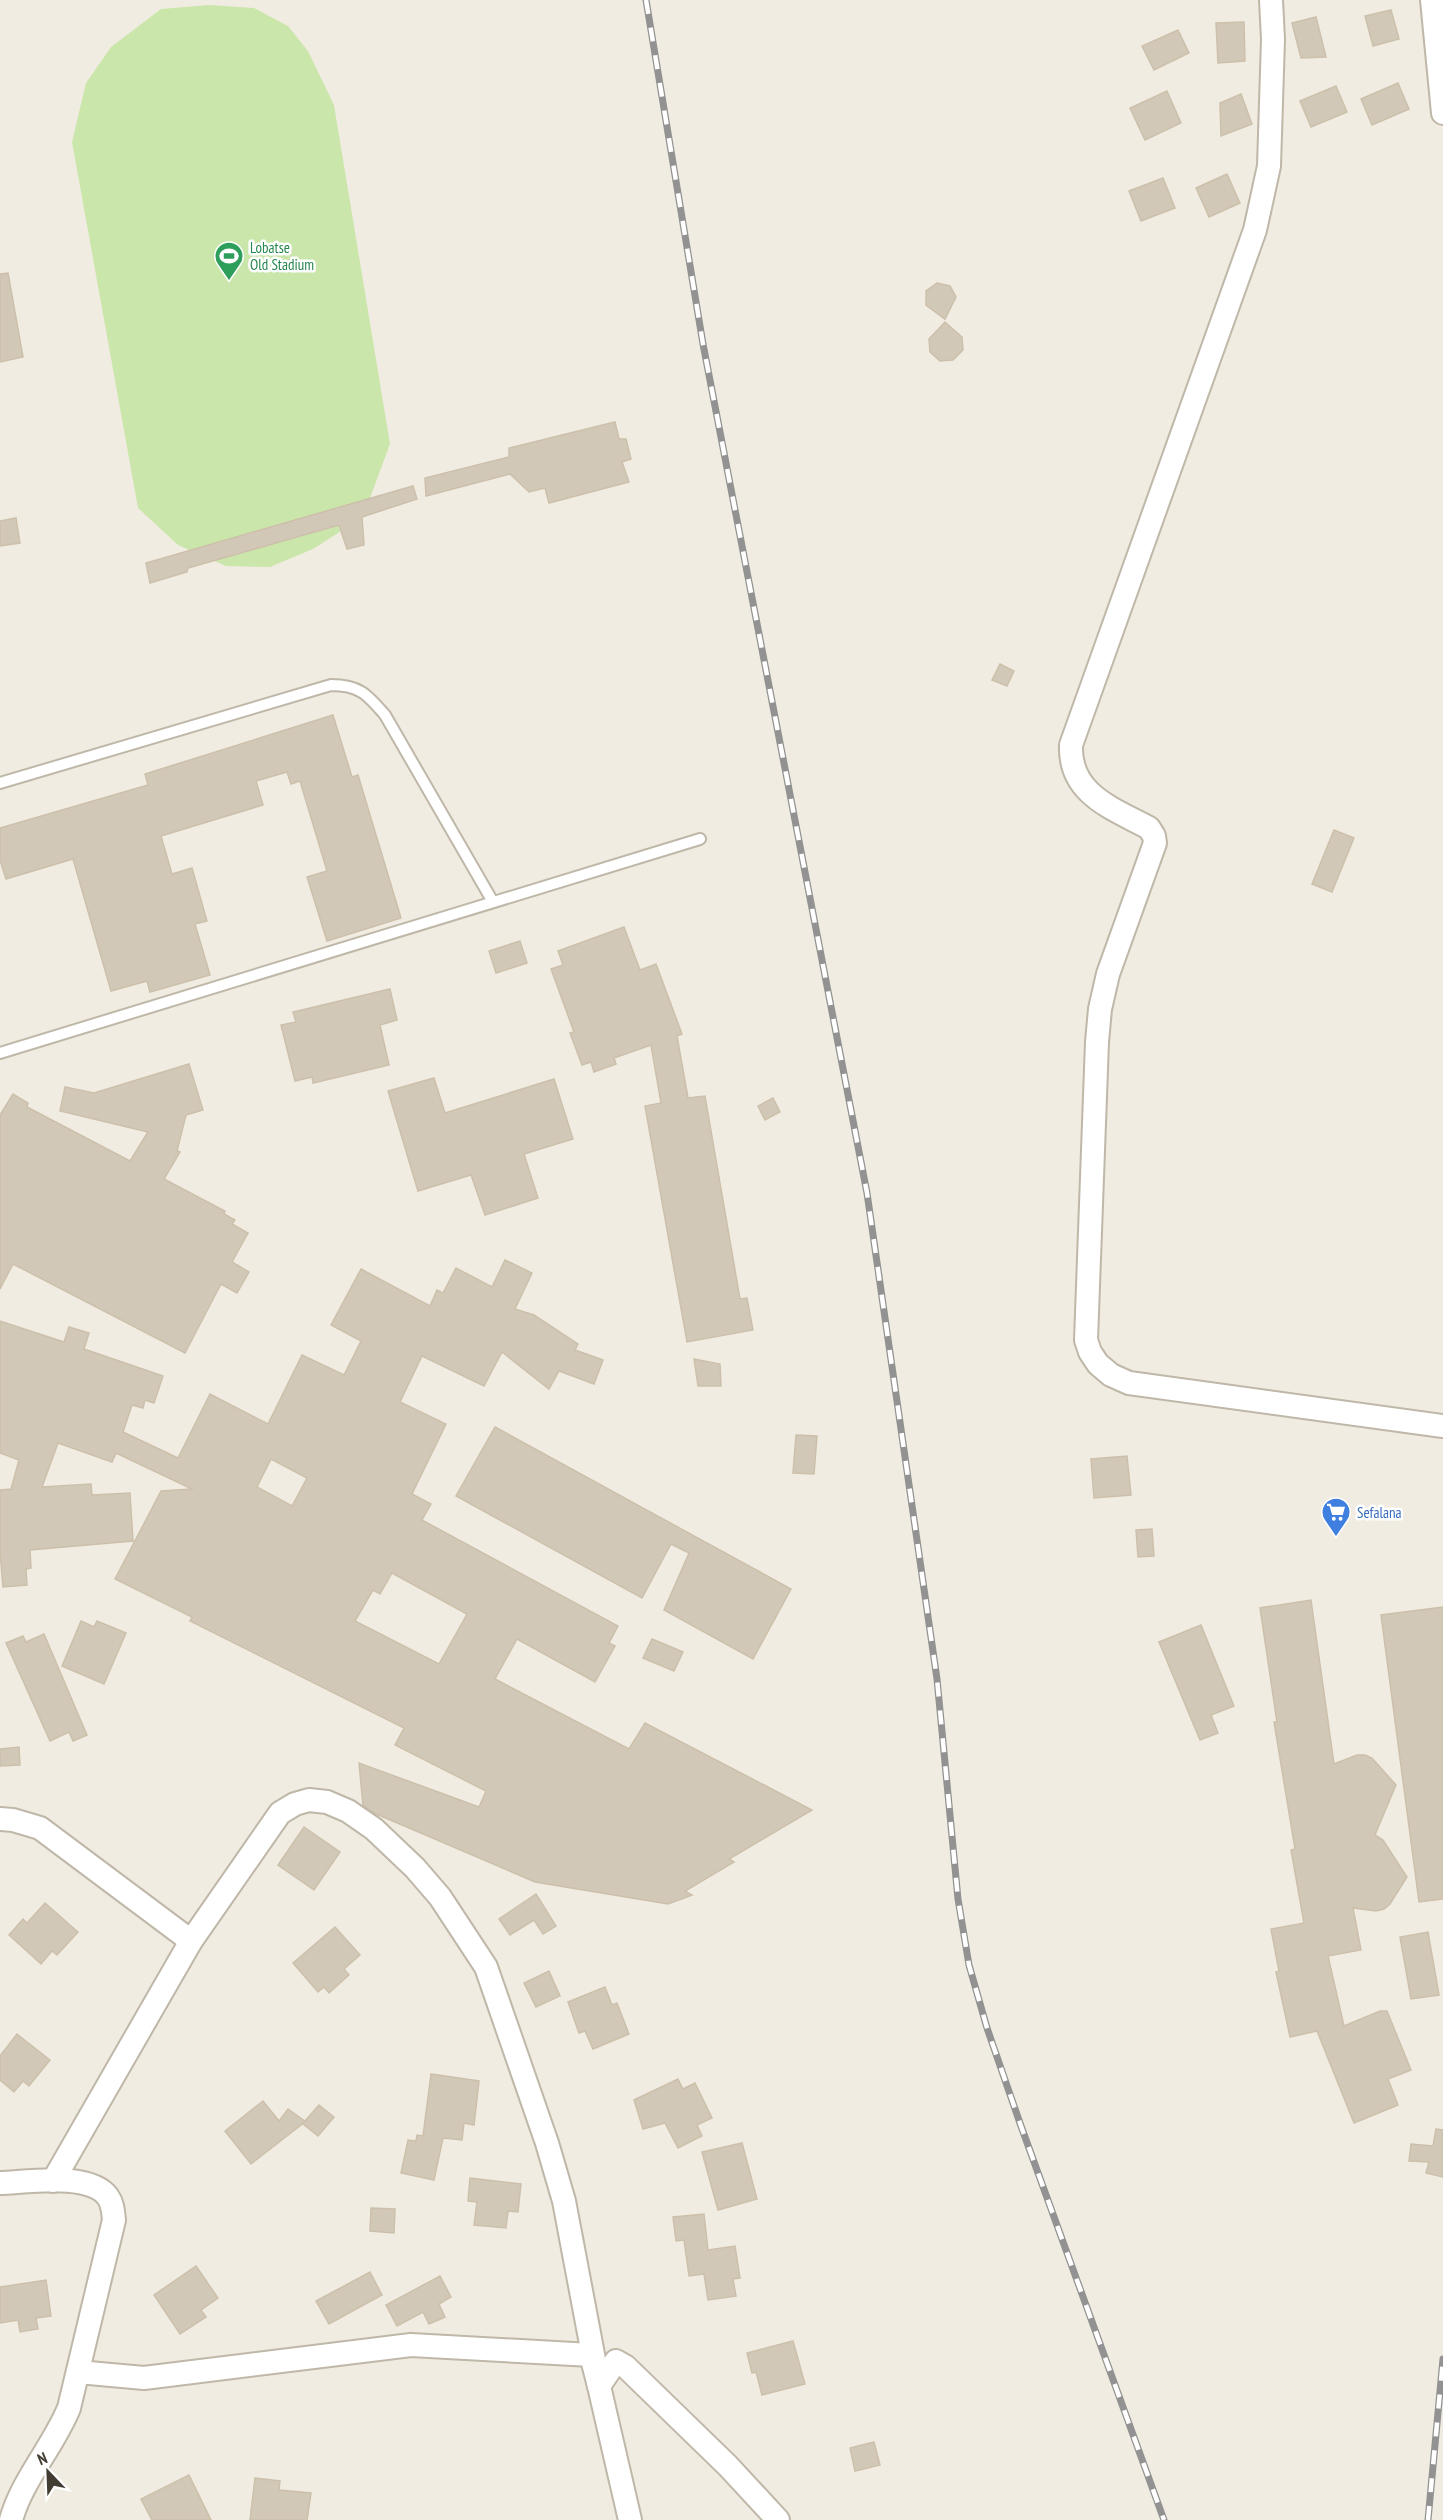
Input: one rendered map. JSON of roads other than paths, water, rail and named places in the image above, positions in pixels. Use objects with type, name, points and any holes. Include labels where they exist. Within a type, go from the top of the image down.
[{"type":"street","points":[[1271,0],[1274,39],[1269,166],[1255,230],[1071,745],[1073,767],[1087,791],[1149,828],[1155,843],[1108,974],[1100,1009],[1086,1340],[1098,1364],[1111,1375],[1129,1383],[1443,1426]]},
{"type":"street","points":[[1432,0],[1443,113]]},
{"type":"street","points":[[53,2181],[191,1941],[280,1813],[295,1804],[309,1800],[348,1811],[374,1829],[415,1868],[440,1897],[476,1948],[486,1967],[564,2201],[599,2386]]},
{"type":"street","points":[[0,1819],[13,1820],[40,1828],[191,1941]]},
{"type":"street","points":[[0,2183],[53,2181],[85,2183],[98,2188],[108,2196],[113,2205],[114,2220],[69,2408],[62,2426],[31,2477],[11,2520]]},
{"type":"street","points":[[78,2372],[144,2378],[386,2346],[440,2345],[591,2355],[630,2520]]},
{"type":"street","points":[[599,2386],[616,2361],[625,2366],[728,2466],[778,2520]]},
{"type":"lane","points":[[0,783],[331,685],[350,685],[369,696],[385,715],[493,902]]},
{"type":"lane","points":[[0,1053],[700,839]]},
{"type":"railway","points":[[646,0],[703,344],[867,1193],[937,1679],[958,1899],[969,1965],[987,2028],[1021,2126],[1164,2520]]},
{"type":"railway","points":[[1428,2520],[1443,2359]]},
{"type":"place","name":"Lobatse Old Stadium","points":[[229,282]]},
{"type":"place","name":"Sefalana","points":[[1336,1538]]}]
